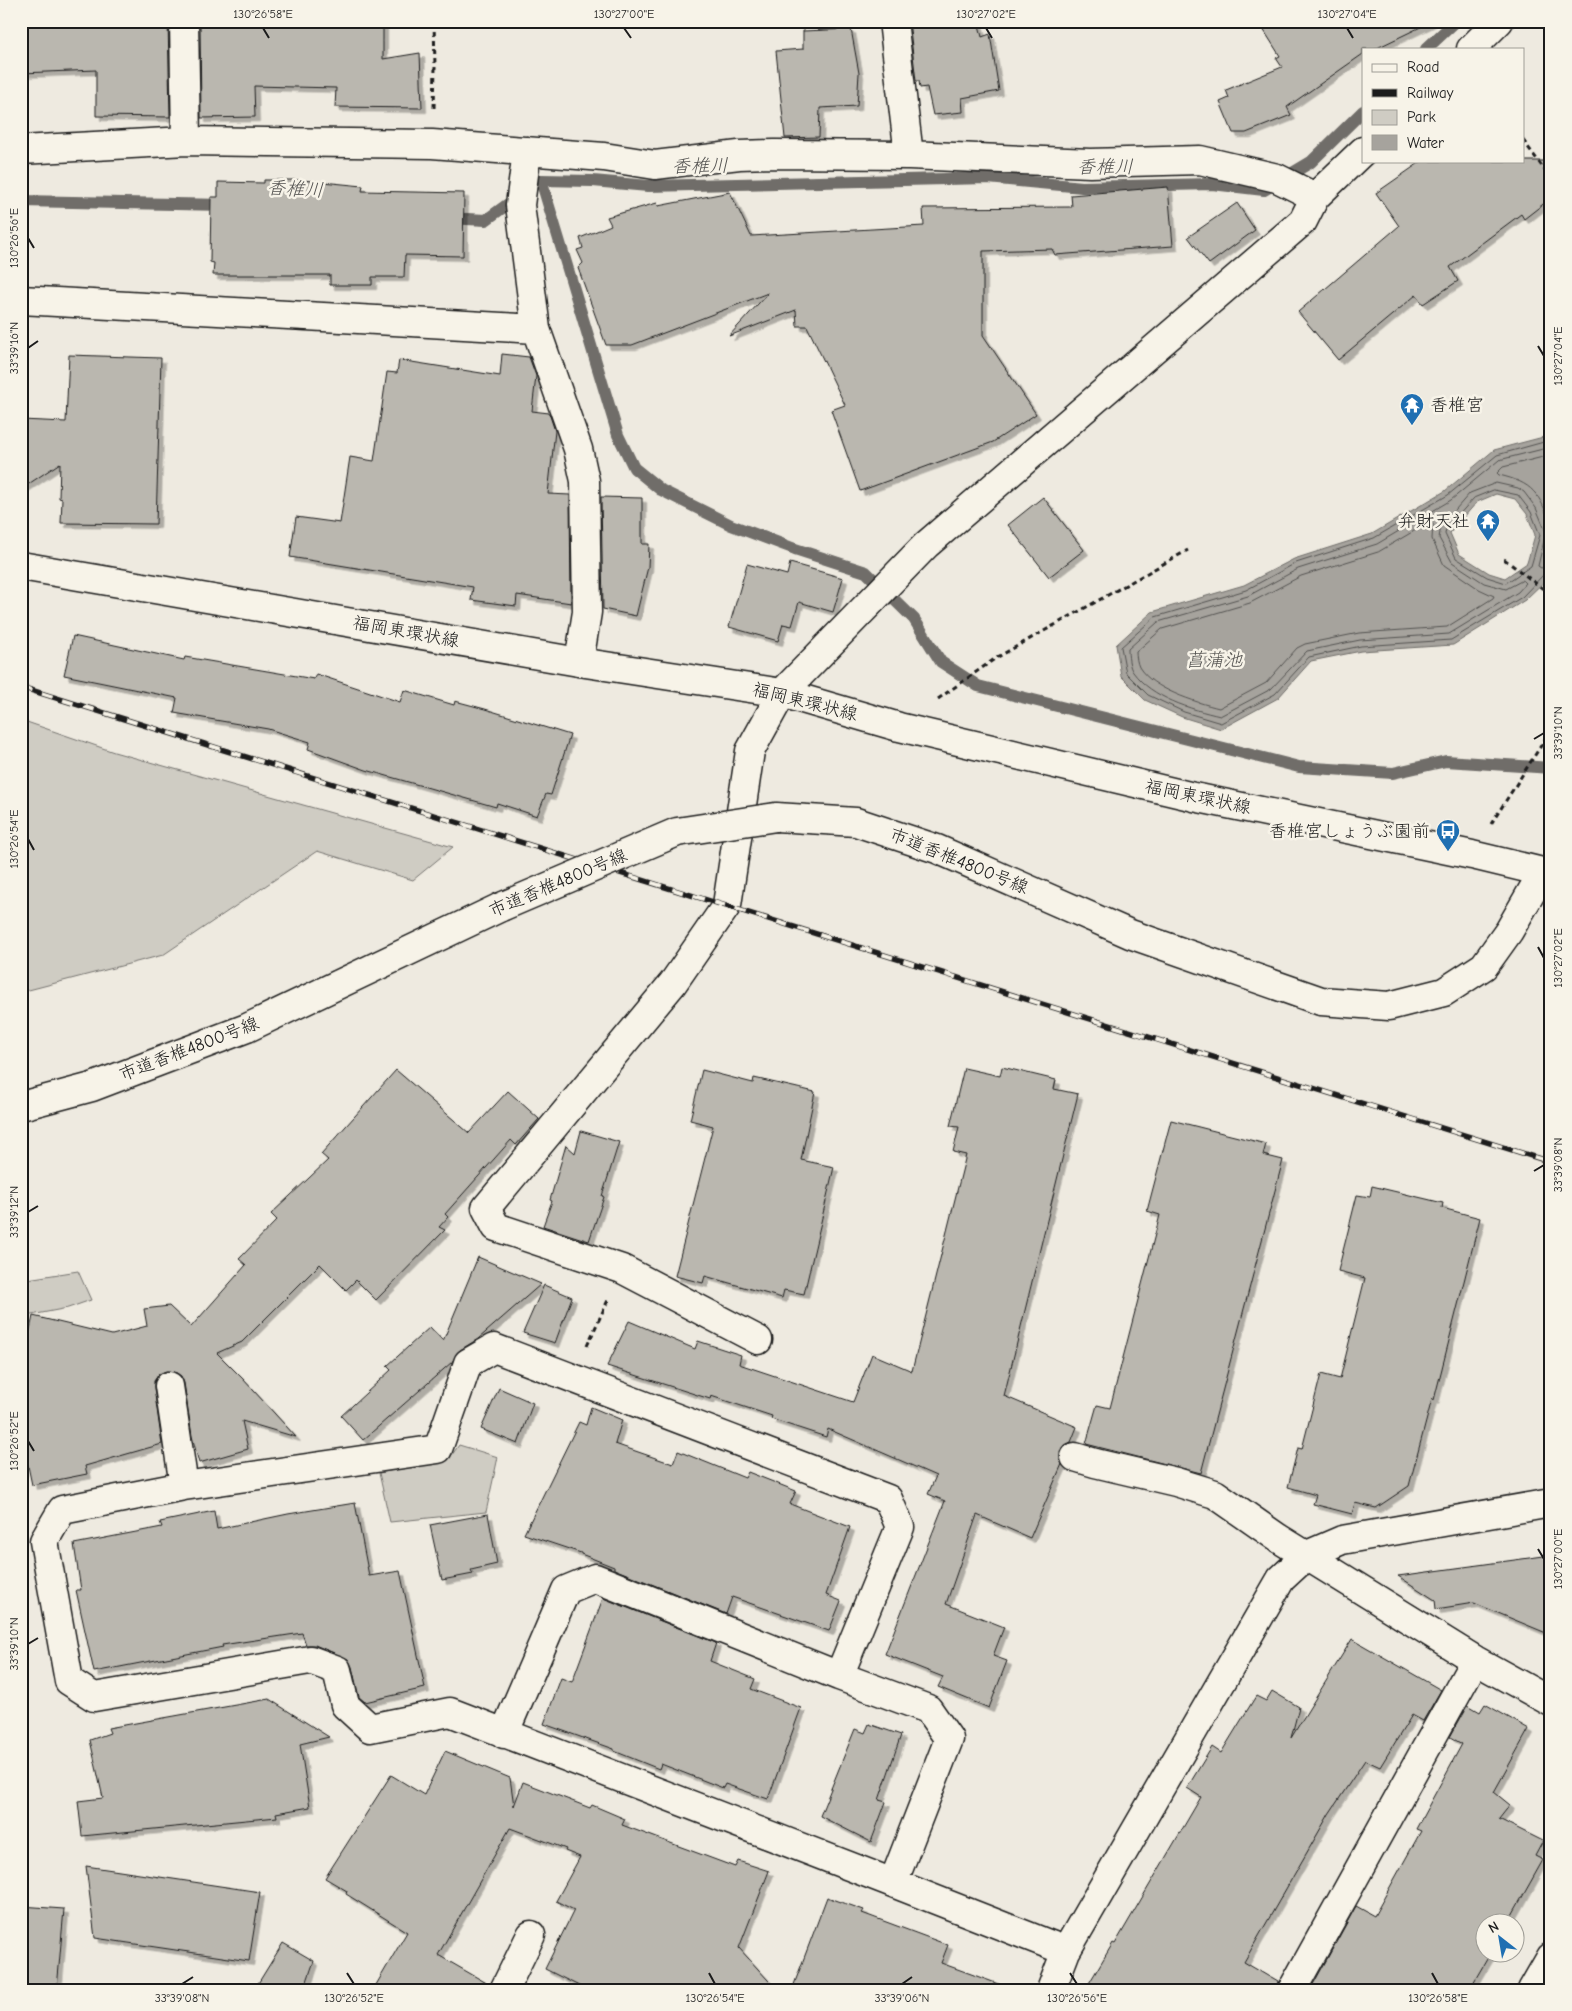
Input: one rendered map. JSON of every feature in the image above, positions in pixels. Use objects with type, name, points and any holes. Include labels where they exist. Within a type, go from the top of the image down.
[{"type":"street","points":[[184,21],[186,141]]},
{"type":"street","points":[[893,21],[909,155]]},
{"type":"street","points":[[1472,48],[1499,21]]},
{"type":"street","points":[[21,150],[186,141],[432,144],[604,157],[655,165],[739,155],[909,155],[1090,163],[1200,160],[1277,178],[1315,197]]},
{"type":"street","points":[[527,151],[520,205],[536,329],[578,449],[585,481],[587,612],[579,662]]},
{"type":"street","points":[[758,1340],[622,1269],[496,1227],[486,1208],[673,983],[727,905],[750,751],[782,693],[926,545],[1303,221],[1315,197],[1362,152]]},
{"type":"street","points":[[21,300],[536,329]]},
{"type":"street","name":"福岡東環状線","points":[[21,566],[579,662],[782,693],[899,727],[1194,796],[1472,855],[1547,873]]},
{"type":"street","name":"市道香椎4800号線","points":[[21,1106],[92,1087],[247,1028],[501,907],[677,832],[776,817],[856,822],[937,849],[1130,934],[1303,994],[1321,1000],[1389,1006],[1444,992],[1484,966],[1509,932],[1547,873]]},
{"type":"street","points":[[839,1676],[900,1527],[888,1499],[573,1380],[494,1348],[468,1363],[438,1449],[184,1486],[62,1510],[44,1541],[69,1681],[94,1697],[310,1660],[337,1670],[345,1706],[370,1728],[450,1712],[1066,1951]]},
{"type":"street","points":[[169,1386],[184,1486]]},
{"type":"street","points":[[1075,1457],[1095,1464],[1176,1482],[1215,1494],[1278,1538],[1475,1660],[1551,1702]]},
{"type":"street","points":[[1051,1990],[1066,1951],[1281,1579],[1307,1555],[1342,1540],[1551,1503]]},
{"type":"street","points":[[504,1734],[566,1590],[595,1578],[839,1676],[928,1709],[949,1739],[893,1883]]},
{"type":"street","points":[[1292,1990],[1475,1660]]},
{"type":"street","points":[[504,1990],[531,1935]]},
{"type":"street","points":[[1532,1990],[1551,1957]]},
{"type":"path","points":[[432,144],[436,66],[434,21]]},
{"type":"path","points":[[1524,141],[1551,178]]},
{"type":"path","points":[[899,727],[996,658],[1188,550]]},
{"type":"path","points":[[1504,559],[1551,595]]},
{"type":"path","points":[[1472,855],[1551,730]]},
{"type":"path","points":[[573,1380],[622,1269]]},
{"type":"green space","points":[[21,720],[114,752],[453,847],[413,880],[317,851],[163,955],[21,992]]},
{"type":"green space","points":[[78,1271],[91,1300],[68,1308],[21,1317],[21,1280]]},
{"type":"green space","points":[[459,1445],[498,1457],[486,1512],[390,1522],[379,1473],[449,1459]]},
{"type":"water","name":"菖蒲池","points":[[1551,435],[1551,575],[1525,600],[1453,645],[1361,651],[1311,661],[1278,698],[1221,729],[1182,717],[1145,700],[1121,676],[1116,645],[1152,612],[1244,585],[1294,559],[1372,534],[1445,491],[1494,450]],"holes":[[[1496,494],[1515,499],[1527,514],[1535,535],[1527,563],[1505,578],[1489,573],[1459,554],[1450,533],[1477,502]]]},
{"type":"building","points":[[21,21],[168,21],[170,117],[96,116],[96,70],[21,73]]},
{"type":"building","points":[[200,21],[383,21],[383,59],[420,53],[422,108],[335,107],[336,88],[254,86],[255,117],[201,118]]},
{"type":"building","points":[[909,21],[978,21],[982,37],[990,34],[999,91],[962,98],[963,112],[933,115],[927,87],[920,88],[919,81],[916,81]]},
{"type":"building","points":[[1258,21],[1433,21],[1377,48],[1362,48],[1362,55],[1287,107],[1291,115],[1246,133],[1233,133],[1220,102],[1229,98],[1226,90],[1282,67],[1276,58],[1280,56]]},
{"type":"building","points":[[851,29],[859,73],[857,106],[820,108],[819,137],[785,138],[776,51],[803,49],[803,31]]},
{"type":"building","points":[[1551,161],[1551,198],[1524,219],[1521,214],[1450,267],[1458,281],[1423,304],[1416,295],[1338,360],[1298,312],[1399,226],[1376,193],[1421,162]]},
{"type":"building","points":[[264,180],[302,180],[363,186],[362,191],[464,193],[463,256],[405,255],[404,277],[372,277],[372,285],[330,285],[330,275],[213,275],[214,263],[210,262],[211,197],[218,197],[218,182],[264,183]]},
{"type":"building","points":[[1168,187],[1173,246],[1055,255],[1052,249],[983,251],[983,335],[1036,414],[993,442],[860,491],[831,410],[845,405],[807,326],[797,326],[796,310],[729,336],[768,293],[632,345],[606,345],[578,268],[583,263],[577,250],[583,248],[580,238],[611,225],[607,217],[657,203],[658,206],[730,192],[751,236],[924,226],[923,208],[1072,207],[1071,195]]},
{"type":"building","points":[[1237,203],[1255,230],[1209,264],[1188,237]]},
{"type":"building","points":[[502,354],[529,357],[536,376],[532,411],[549,413],[555,431],[548,494],[570,495],[571,603],[517,595],[516,606],[471,600],[473,587],[290,557],[296,517],[340,523],[350,457],[374,461],[387,372],[397,373],[399,360],[500,376]]},
{"type":"building","points":[[69,355],[161,358],[156,524],[61,523],[62,499],[59,498],[60,463],[21,489],[21,420],[66,422]]},
{"type":"building","points":[[601,497],[642,498],[642,544],[649,544],[648,567],[636,616],[603,609]]},
{"type":"building","points":[[1043,497],[1084,550],[1049,577],[1008,525]]},
{"type":"building","points":[[790,563],[843,578],[833,612],[799,602],[792,626],[783,624],[778,641],[729,627],[747,564],[787,575]]},
{"type":"building","points":[[73,636],[184,660],[185,657],[314,679],[316,674],[400,702],[404,690],[454,705],[455,701],[485,709],[570,735],[551,795],[546,794],[537,816],[497,803],[496,807],[366,770],[308,749],[310,742],[268,729],[174,713],[177,698],[64,675]]},
{"type":"building","points":[[1002,1067],[1056,1080],[1054,1089],[1078,1094],[1004,1396],[1077,1427],[1071,1442],[1065,1445],[1060,1452],[1062,1464],[1030,1538],[977,1515],[946,1604],[1004,1627],[993,1656],[1007,1661],[989,1708],[938,1687],[943,1677],[885,1654],[945,1501],[928,1494],[936,1476],[828,1429],[826,1437],[771,1419],[772,1416],[711,1396],[710,1399],[607,1366],[629,1321],[695,1349],[698,1341],[741,1355],[739,1364],[853,1402],[872,1354],[912,1371],[966,1155],[953,1152],[959,1127],[950,1126],[964,1068],[1000,1076]]},
{"type":"building","points":[[396,1070],[469,1133],[508,1091],[539,1119],[516,1145],[511,1140],[445,1214],[448,1217],[439,1227],[445,1230],[376,1300],[356,1280],[346,1290],[320,1264],[242,1342],[217,1353],[296,1437],[242,1421],[248,1449],[199,1463],[192,1436],[184,1383],[181,1376],[175,1372],[166,1371],[159,1374],[154,1381],[162,1444],[85,1466],[87,1474],[32,1485],[21,1433],[21,1370],[33,1316],[112,1335],[147,1326],[144,1309],[169,1306],[191,1327],[246,1265],[239,1259],[277,1220],[271,1214],[328,1160],[321,1154]]},
{"type":"building","points":[[702,1070],[753,1083],[754,1078],[815,1092],[801,1160],[834,1167],[804,1294],[784,1290],[782,1298],[705,1276],[703,1283],[675,1276],[713,1126],[690,1120]]},
{"type":"building","points":[[1171,1120],[1266,1144],[1263,1155],[1283,1160],[1201,1473],[1086,1444],[1097,1405],[1110,1408],[1160,1215],[1147,1211]]},
{"type":"building","points":[[581,1131],[619,1142],[602,1196],[604,1197],[589,1241],[543,1226],[552,1201],[550,1200],[566,1145],[575,1153]]},
{"type":"building","points":[[1372,1186],[1443,1203],[1442,1208],[1480,1218],[1434,1400],[1432,1399],[1409,1486],[1376,1508],[1355,1503],[1352,1514],[1313,1504],[1316,1495],[1288,1487],[1298,1448],[1302,1449],[1321,1374],[1340,1379],[1365,1278],[1338,1271],[1357,1195],[1370,1197]]},
{"type":"building","points":[[478,1257],[541,1284],[478,1339],[460,1350],[452,1362],[363,1440],[341,1416],[391,1370],[387,1366],[430,1327],[443,1341]]},
{"type":"building","points":[[544,1285],[572,1297],[555,1343],[523,1333]]},
{"type":"building","points":[[499,1388],[533,1403],[518,1444],[481,1429]]},
{"type":"building","points":[[591,1407],[622,1420],[615,1444],[673,1464],[678,1451],[745,1478],[748,1472],[796,1491],[790,1504],[850,1527],[826,1595],[841,1601],[829,1631],[732,1597],[726,1614],[614,1569],[614,1567],[581,1553],[524,1534],[579,1422],[586,1425]]},
{"type":"building","points":[[355,1503],[369,1576],[400,1571],[425,1688],[365,1702],[359,1697],[352,1667],[348,1659],[315,1645],[306,1645],[302,1633],[222,1645],[223,1647],[94,1672],[76,1590],[81,1590],[74,1544],[162,1527],[160,1522],[214,1511],[217,1529],[288,1514]]},
{"type":"building","points":[[488,1514],[497,1564],[471,1570],[473,1574],[442,1580],[430,1525]]},
{"type":"building","points":[[1551,1555],[1551,1635],[1474,1603],[1436,1609],[1435,1600],[1398,1576]]},
{"type":"building","points":[[603,1598],[716,1643],[710,1661],[755,1679],[751,1689],[801,1708],[768,1799],[725,1784],[723,1788],[661,1764],[659,1769],[614,1751],[614,1749],[544,1724],[561,1678],[572,1682]]},
{"type":"building","points":[[1352,1639],[1441,1690],[1423,1721],[1412,1715],[1380,1767],[1365,1760],[1329,1814],[1244,1962],[1278,1982],[1276,1990],[1085,1990],[1113,1943],[1115,1944],[1201,1797],[1187,1788],[1212,1747],[1221,1753],[1256,1696],[1266,1701],[1272,1691],[1299,1707],[1291,1738]]},
{"type":"building","points":[[269,1699],[329,1737],[300,1744],[310,1807],[276,1813],[277,1817],[82,1836],[78,1801],[103,1798],[90,1740],[110,1733],[108,1728]]},
{"type":"building","points":[[1485,1704],[1529,1729],[1494,1792],[1510,1805],[1499,1819],[1543,1841],[1535,1856],[1543,1860],[1513,1914],[1474,1914],[1474,1964],[1484,1964],[1469,1990],[1310,1990],[1356,1906],[1374,1916],[1421,1831],[1416,1829],[1462,1744],[1450,1737],[1468,1705],[1480,1712]]},
{"type":"building","points":[[869,1724],[901,1735],[879,1800],[886,1802],[871,1842],[820,1816],[855,1729],[865,1733]]},
{"type":"building","points":[[445,1751],[510,1778],[514,1806],[523,1782],[590,1808],[592,1805],[625,1819],[622,1825],[735,1867],[738,1861],[769,1871],[739,1948],[777,1990],[587,1990],[545,1969],[574,1910],[556,1901],[580,1857],[565,1851],[566,1849],[510,1828],[438,1955],[490,1985],[489,1990],[373,1990],[407,1932],[346,1894],[347,1891],[325,1878],[391,1775],[424,1795]]},
{"type":"building","points":[[86,1866],[260,1892],[249,1961],[95,1938]]},
{"type":"building","points":[[827,1897],[864,1910],[862,1913],[948,1945],[941,1963],[1004,1986],[1003,1990],[792,1990]]},
{"type":"building","points":[[21,1906],[64,1909],[57,1989],[21,1986]]},
{"type":"building","points":[[283,1943],[314,1961],[304,1990],[254,1990]]},
{"type":"waterway","name":"香椎川","points":[[1427,48],[1456,21]]},
{"type":"waterway","name":"香椎川","points":[[448,218],[486,220],[541,180],[593,181],[648,186],[988,178],[1082,187],[1212,184],[1264,190],[1311,162],[1362,112]]},
{"type":"waterway","points":[[541,180],[618,435],[634,468],[661,490],[731,525],[795,549],[866,572],[914,619],[941,662],[978,686],[1299,767],[1393,773],[1446,761],[1551,768]]},
{"type":"waterway","name":"香椎川","points":[[21,201],[226,205]]},
{"type":"railway","points":[[21,687],[1551,1162]]},
{"type":"place","name":"香椎宮","points":[[1412,426]]},
{"type":"place","name":"弁財天社","points":[[1488,542]]},
{"type":"place","name":"香椎宮しょうぶ園前","points":[[1448,852]]}]
